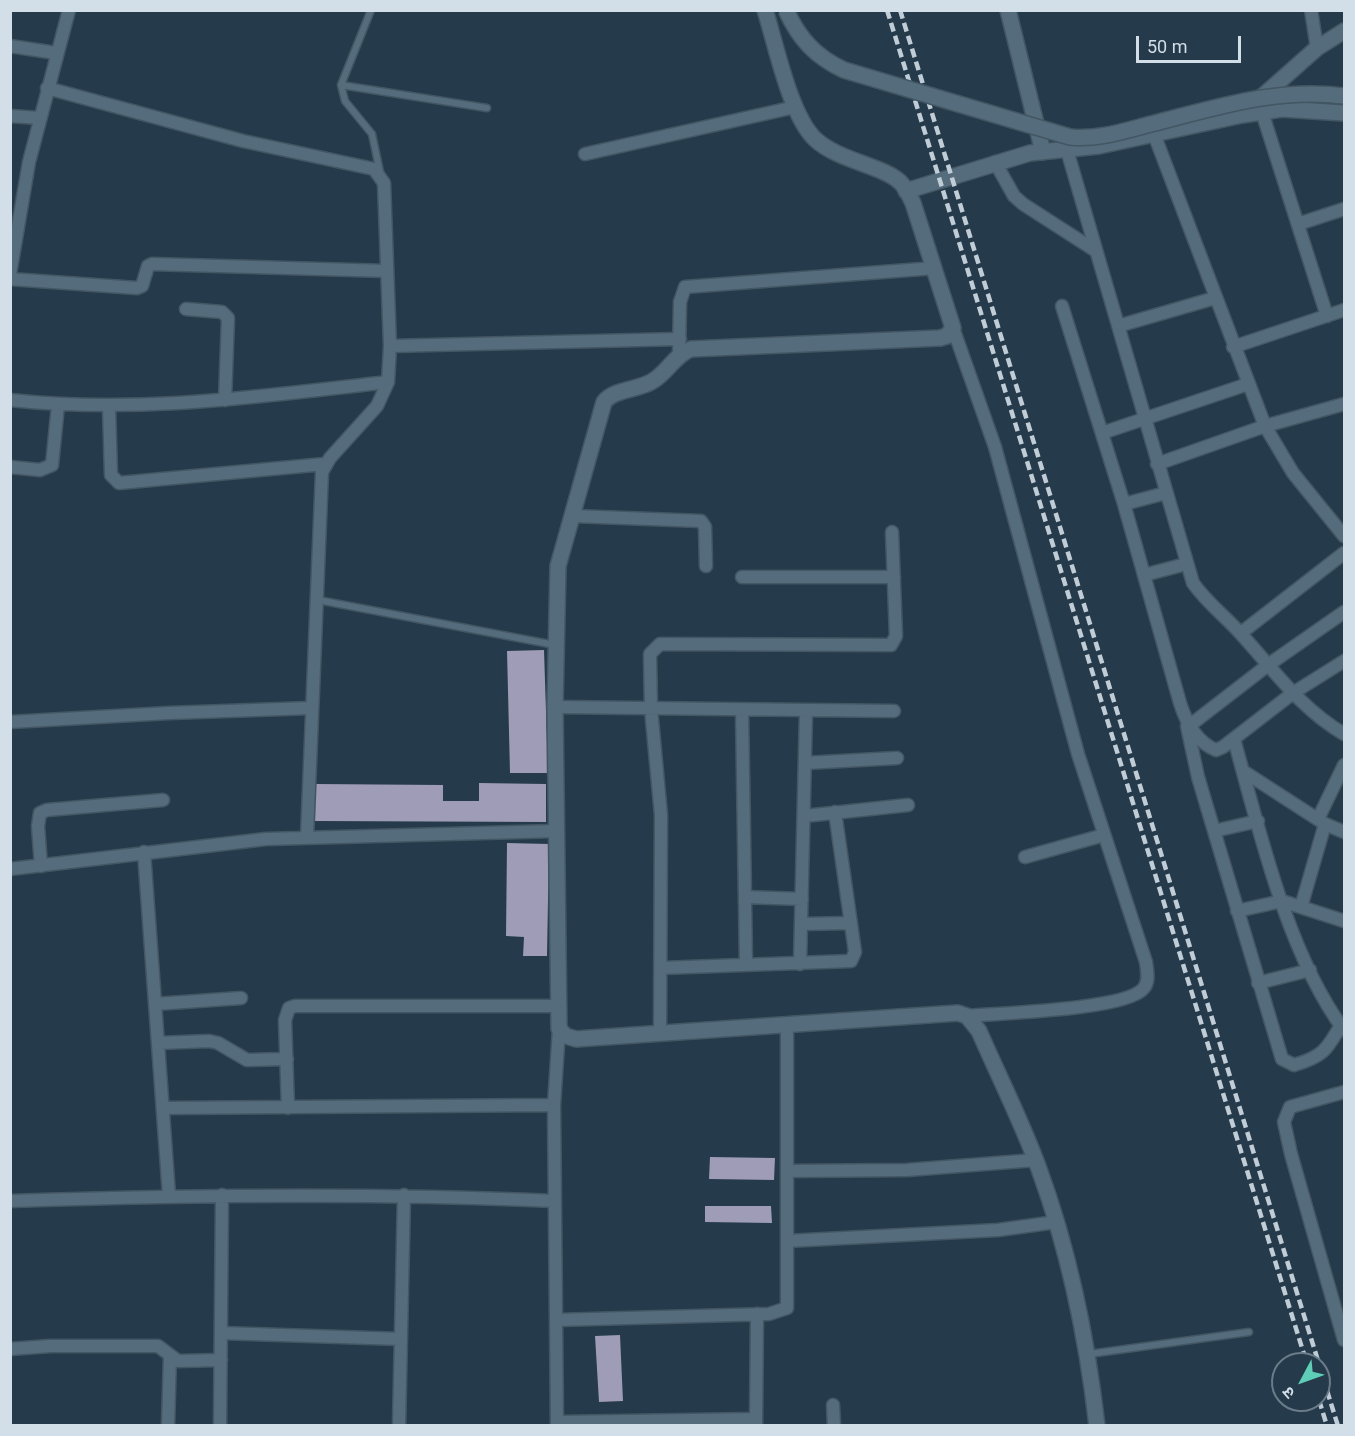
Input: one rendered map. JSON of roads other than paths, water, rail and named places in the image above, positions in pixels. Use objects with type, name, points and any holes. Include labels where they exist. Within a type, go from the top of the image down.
[{"type":"street","points":[[10,274],[39,118],[69,10]]},
{"type":"street","points":[[559,1029],[566,1036],[576,1039],[957,1013],[967,1016],[1090,1006],[1139,993],[1146,987],[1146,962],[1078,754],[995,447],[953,328],[913,203],[894,178],[827,149],[803,124],[795,107],[765,10]]},
{"type":"street","points":[[786,10],[805,43],[818,55],[844,70],[1070,137],[1104,136],[1267,96],[1308,93],[1344,96]]},
{"type":"street","points":[[1008,10],[1043,152]]},
{"type":"street","points":[[1311,10],[1317,48]]},
{"type":"street","points":[[1242,115],[1317,48],[1344,31]]},
{"type":"street","points":[[10,46],[56,53]]},
{"type":"street","points":[[47,88],[243,141],[374,170],[384,183],[390,346],[388,381],[377,406],[325,464],[322,472],[307,837]]},
{"type":"street","points":[[585,154],[795,107]]},
{"type":"street","points":[[906,191],[995,162],[1154,134],[1242,115],[1291,109],[1344,112]]},
{"type":"street","points":[[1262,112],[1327,316]]},
{"type":"street","points":[[10,116],[39,118]]},
{"type":"street","points":[[1154,134],[1233,347],[1265,426],[1293,473],[1344,536]]},
{"type":"street","points":[[1067,150],[1186,564],[1201,595],[1241,633],[1293,693],[1318,717],[1344,734]]},
{"type":"street","points":[[995,162],[1014,196],[1023,204],[1096,251]]},
{"type":"street","points":[[10,190],[24,192]]},
{"type":"street","points":[[1298,224],[1344,209]]},
{"type":"street","points":[[10,279],[137,288],[145,282],[148,266],[157,264],[387,271]]},
{"type":"street","points":[[679,356],[680,302],[685,287],[935,268]]},
{"type":"street","points":[[1118,326],[1215,298]]},
{"type":"street","points":[[1062,306],[1124,504],[1187,722],[1214,831],[1278,1051],[1288,1064],[1294,1065],[1316,1058],[1329,1046],[1343,1027],[1327,1006],[1282,901],[1234,739]]},
{"type":"street","points":[[186,309],[222,312],[228,318],[225,400]]},
{"type":"street","points":[[1233,347],[1344,310]]},
{"type":"street","points":[[757,1314],[756,1422],[557,1424],[554,1105],[559,1029],[555,707],[558,566],[604,402],[613,394],[637,389],[657,379],[679,356],[691,349],[940,338],[947,336],[953,328]]},
{"type":"street","points":[[390,346],[680,339]]},
{"type":"street","points":[[10,400],[109,407],[225,400],[388,381]]},
{"type":"street","points":[[1102,433],[1145,421],[1248,384]]},
{"type":"street","points":[[1158,464],[1265,426],[1344,404]]},
{"type":"street","points":[[10,467],[40,470],[52,465],[58,405]]},
{"type":"street","points":[[109,407],[111,475],[119,483],[325,464]]},
{"type":"street","points":[[1124,504],[1166,493]]},
{"type":"street","points":[[573,516],[701,521],[705,527],[706,566]]},
{"type":"street","points":[[660,1033],[661,815],[651,709],[650,654],[660,644],[891,645],[896,636],[892,532]]},
{"type":"street","points":[[1241,633],[1344,553]]},
{"type":"street","points":[[1144,575],[1186,564]]},
{"type":"street","points":[[742,577],[894,577]]},
{"type":"street","points":[[1187,722],[1344,612]]},
{"type":"street","points":[[1187,722],[1200,739],[1216,750],[1234,739],[1293,693],[1344,660]]},
{"type":"street","points":[[555,707],[894,711]]},
{"type":"street","points":[[10,722],[169,712],[311,708]]},
{"type":"street","points":[[742,710],[746,964]]},
{"type":"street","points":[[800,964],[806,711]]},
{"type":"street","points":[[805,763],[897,758]]},
{"type":"street","points":[[1301,908],[1322,821],[1344,765]]},
{"type":"street","points":[[1243,771],[1322,821],[1344,832]]},
{"type":"street","points":[[41,866],[38,826],[40,813],[47,810],[163,800]]},
{"type":"street","points":[[804,816],[908,805]]},
{"type":"street","points":[[661,968],[851,962],[855,952],[835,813]]},
{"type":"street","points":[[1214,831],[1258,821]]},
{"type":"street","points":[[10,869],[144,852],[307,837],[556,831]]},
{"type":"street","points":[[1025,857],[1104,835]]},
{"type":"street","points":[[144,852],[169,1195]]},
{"type":"street","points":[[746,897],[802,899]]},
{"type":"street","points":[[1237,911],[1282,901],[1344,921]]},
{"type":"street","points":[[801,924],[851,923]]},
{"type":"street","points":[[1258,982],[1310,970]]},
{"type":"street","points":[[155,1004],[241,998]]},
{"type":"street","points":[[288,1108],[286,1012],[295,1006],[557,1006]]},
{"type":"street","points":[[967,1016],[979,1031],[1035,1160],[1056,1222],[1088,1354],[1097,1425]]},
{"type":"street","points":[[557,1320],[779,1313],[787,1308],[787,1024]]},
{"type":"street","points":[[158,1043],[218,1042],[247,1060],[287,1059]]},
{"type":"street","points":[[1343,1332],[1304,1205],[1284,1122],[1290,1107],[1344,1092]]},
{"type":"street","points":[[163,1108],[554,1105]]},
{"type":"street","points":[[787,1171],[907,1170],[1035,1160]]},
{"type":"street","points":[[10,1201],[169,1195],[404,1195],[554,1201]]},
{"type":"street","points":[[220,1425],[222,1195]]},
{"type":"street","points":[[399,1425],[404,1195]]},
{"type":"street","points":[[788,1241],[998,1230],[1056,1222]]},
{"type":"street","points":[[221,1333],[401,1339]]},
{"type":"street","points":[[10,1349],[50,1346],[158,1346],[163,1347],[170,1356],[178,1361],[220,1360]]},
{"type":"street","points":[[168,1425],[170,1356]]},
{"type":"street","points":[[833,1405],[834,1425]]},
{"type":"lane","points":[[371,10],[341,85],[345,101],[372,134],[380,176]]},
{"type":"lane","points":[[341,85],[487,108]]},
{"type":"lane","points":[[318,600],[555,645]]},
{"type":"lane","points":[[1088,1354],[1249,1332]]},
{"type":"railway","points":[[887,10],[1303,1352]]},
{"type":"railway","points":[[900,10],[1315,1352]]},
{"type":"railway","points":[[1331,1404],[1338,1426]]},
{"type":"railway","points":[[1323,1412],[1327,1426]]}]
